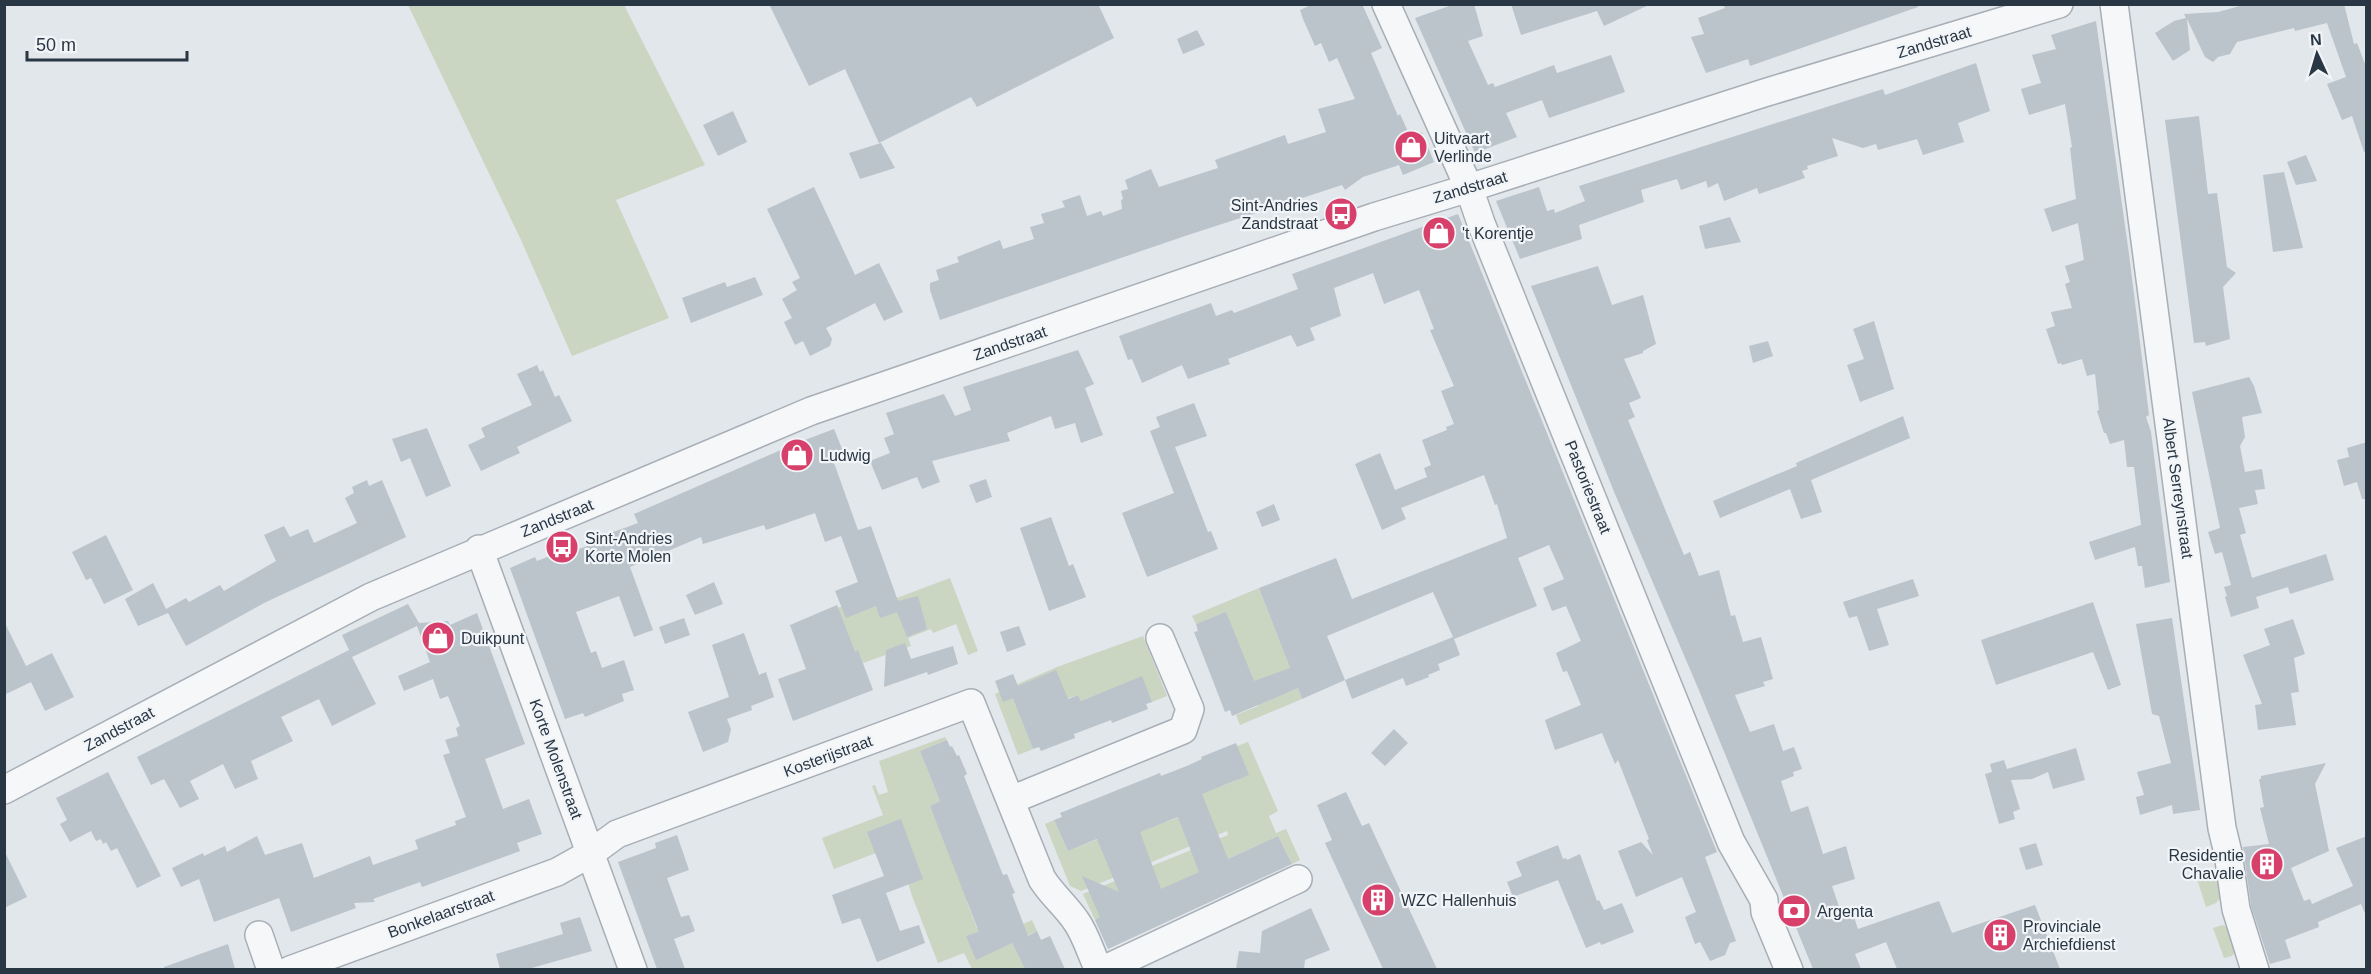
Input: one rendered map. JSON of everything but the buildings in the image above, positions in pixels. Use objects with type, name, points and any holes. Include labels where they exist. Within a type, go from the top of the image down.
[{"type":"street","name":"Pastoriestraat","points":[[1386,4],[1469,189],[1726,831],[1764,900],[1765,912],[1789,969]]},
{"type":"street","name":"Zandstraat","points":[[4,790],[334,615],[479,549],[811,411],[1374,217],[1469,189],[1707,111],[2059,4]]},
{"type":"street","name":"Albert Serreynstraat","points":[[2114,4],[2222,828],[2236,909],[2255,969]]},
{"type":"street","name":"Korte Molenstraat","points":[[479,549],[633,969]]},
{"type":"street","points":[[1011,800],[1183,730],[1190,709],[1160,638]]},
{"type":"street","name":"Kosterijstraat","points":[[591,853],[617,834],[971,703],[1042,879],[1078,923],[1101,969],[1298,879]]},
{"type":"street","name":"Bonkelaarstraat","points":[[290,969],[557,872],[591,853]]},
{"type":"street","points":[[259,935],[271,969]]},
{"type":"green space","points":[[408,5],[624,5],[705,165],[616,200],[669,318],[572,356],[521,240]]},
{"type":"green space","points":[[950,578],[978,651],[968,655],[956,624],[933,633],[931,629],[908,638],[911,646],[863,663],[858,651],[837,658],[816,616],[864,598],[870,608]]},
{"type":"green space","points":[[1259,588],[1290,668],[1286,693],[1298,688],[1302,699],[1240,725],[1236,715],[1258,706],[1222,614],[1196,624],[1192,616]]},
{"type":"green space","points":[[1143,636],[1167,696],[1152,702],[1141,677],[1081,701],[1078,695],[1021,712],[1020,715],[1033,749],[1018,755],[995,694],[1057,667]]},
{"type":"green space","points":[[945,737],[947,740],[920,751],[940,801],[930,806],[975,898],[967,902],[977,928],[1015,913],[1021,925],[1032,920],[1037,931],[1012,943],[1025,969],[972,969],[964,953],[938,963],[912,896],[897,845],[834,869],[822,838],[883,815],[872,786],[875,785],[879,795],[888,792],[879,761]]},
{"type":"green space","points":[[1248,742],[1278,811],[1269,816],[1276,833],[1286,829],[1300,860],[1292,864],[1278,836],[1095,920],[1083,894],[1228,835],[1227,831],[1081,891],[1070,886],[1045,824],[1054,820],[1068,851],[1162,814],[1166,822],[1185,815],[1169,774],[1187,766],[1198,795],[1235,781],[1237,746]]},
{"type":"green space","points":[[2211,873],[2220,878],[2222,896],[2216,903],[2206,907],[2196,876]]},
{"type":"green space","points":[[2222,925],[2230,928],[2237,950],[2232,956],[2224,958],[2213,928]]},
{"type":"place","name":"Uitvaart Verlinde","points":[[1411,147]]},
{"type":"place","name":"Sint-Andries Zandstraat","points":[[1341,214]]},
{"type":"place","name":"'t Korentje","points":[[1439,233]]},
{"type":"place","name":"Ludwig","points":[[797,455]]},
{"type":"place","name":"Sint-Andries Korte Molen","points":[[562,547]]},
{"type":"place","name":"Duikpunt","points":[[438,638]]},
{"type":"place","name":"Residentie Chavalie","points":[[2267,864]]},
{"type":"place","name":"WZC Hallenhuis","points":[[1378,900]]},
{"type":"place","name":"Argenta","points":[[1794,911]]},
{"type":"place","name":"Provinciale Archiefdienst","points":[[2000,935]]}]
